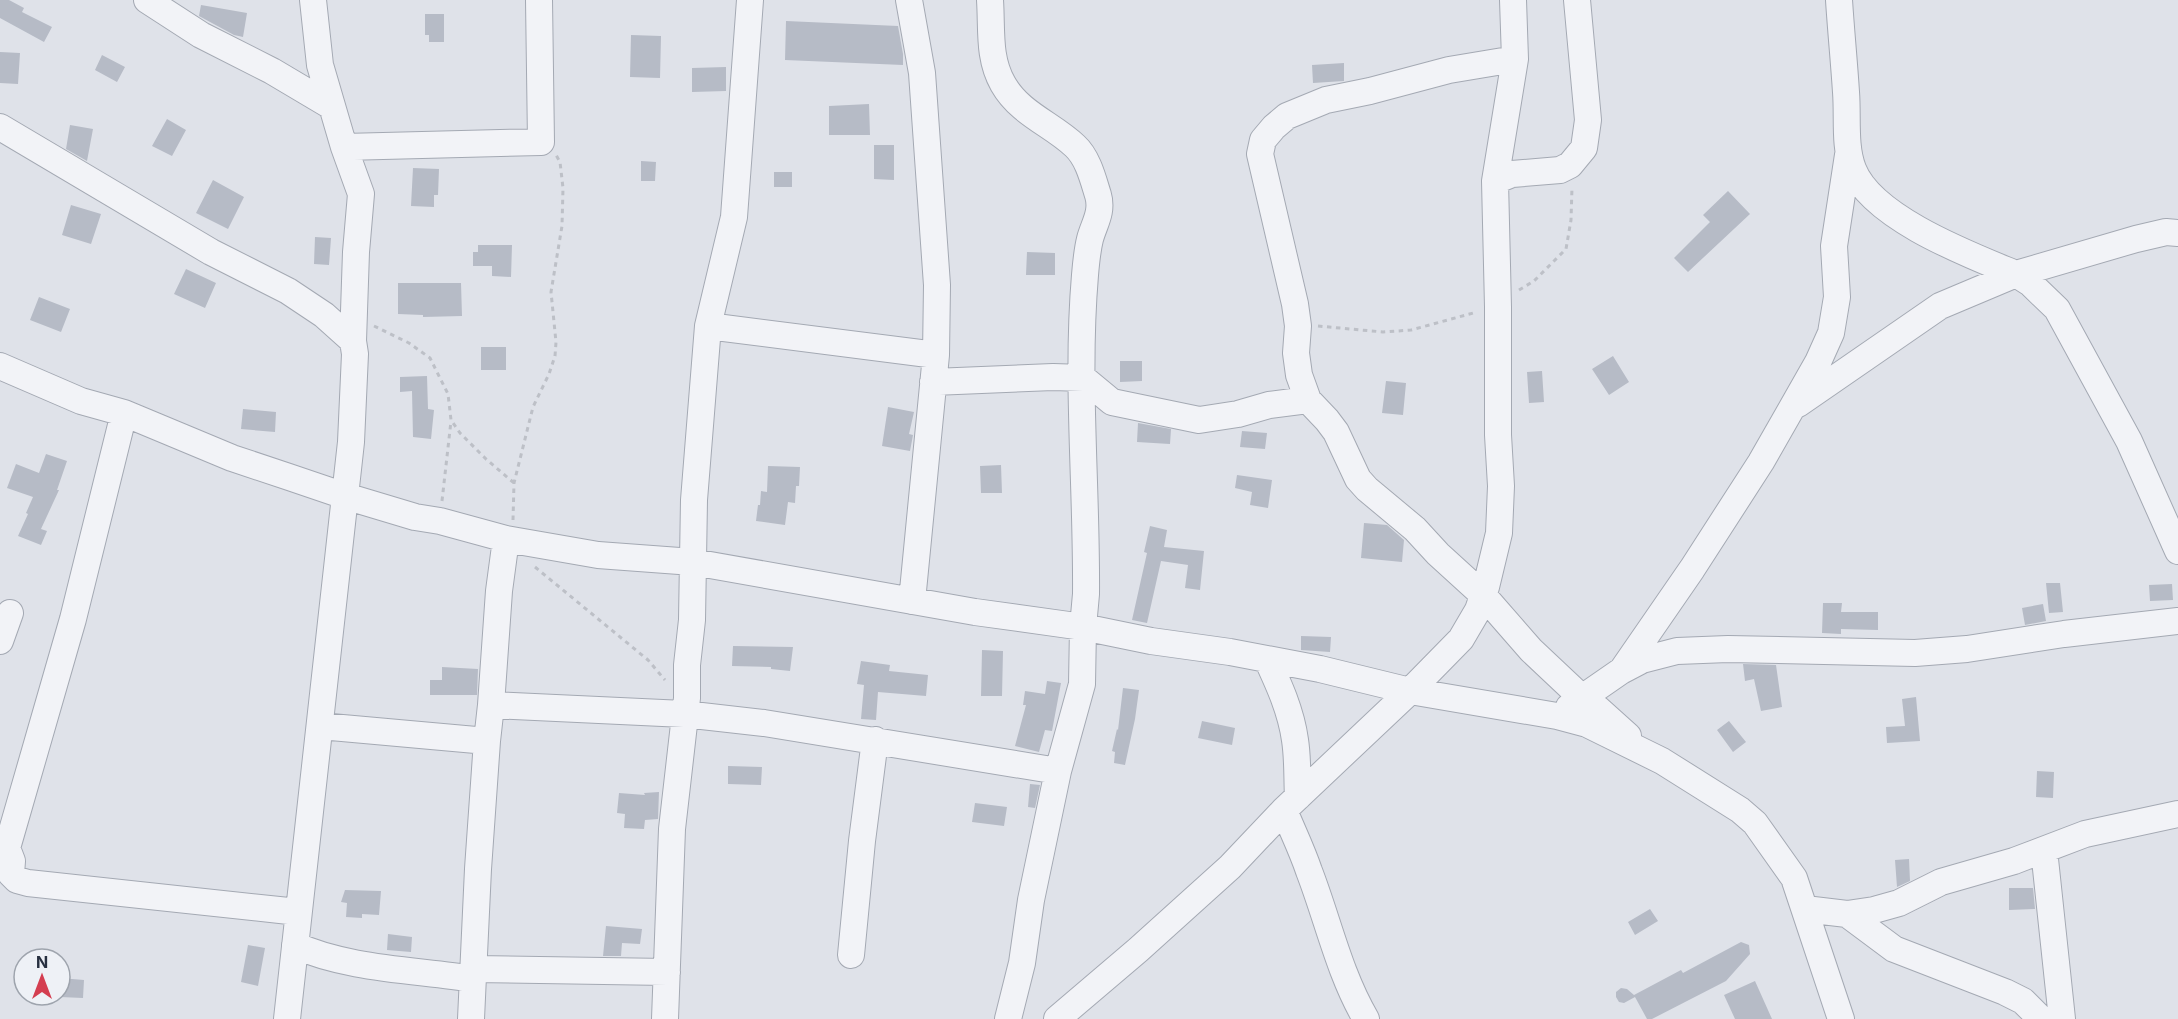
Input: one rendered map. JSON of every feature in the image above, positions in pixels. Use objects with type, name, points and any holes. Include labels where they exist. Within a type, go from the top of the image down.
[{"type":"street","points":[[147,0],[201,35],[272,71],[331,106]]},
{"type":"street","points":[[287,1019],[351,441],[356,252],[361,194],[344,147],[320,65],[313,0]]},
{"type":"street","points":[[344,147],[541,142],[539,0]]},
{"type":"street","points":[[665,1019],[672,829],[686,706],[687,665],[692,620],[694,500],[708,326],[735,217],[750,0]]},
{"type":"street","points":[[909,0],[923,85],[937,285],[936,355],[912,601]]},
{"type":"street","points":[[990,0],[993,54],[1003,84],[1030,116],[1076,147],[1090,172],[1099,199],[1098,219],[1091,238],[1085,275],[1083,378],[1086,594],[1082,684],[1058,771],[1031,900],[1022,963],[1008,1019]]},
{"type":"street","points":[[1057,1019],[1230,867],[1291,804],[1461,639],[1478,610],[1499,533],[1501,486],[1498,435],[1495,181],[1515,59],[1513,0]]},
{"type":"street","points":[[1495,181],[1512,174],[1560,170],[1570,165],[1584,148],[1588,120],[1577,0]]},
{"type":"street","points":[[1839,0],[1849,153],[1853,171],[1868,193],[1890,212],[1914,228],[2016,274],[2057,309],[2129,441],[2178,551]]},
{"type":"street","points":[[1515,59],[1449,70],[1326,100],[1287,116],[1263,140],[1260,154],[1282,257],[1295,304],[1299,375],[1308,400],[1336,432],[1358,479],[1367,489],[1415,529],[1438,554],[1483,595],[1531,650],[1582,698],[1625,732],[1637,748]]},
{"type":"street","points":[[0,126],[211,252],[288,291],[324,315],[354,328]]},
{"type":"street","points":[[1621,671],[1698,560],[1761,462],[1832,333],[1837,297],[1834,246],[1849,153]]},
{"type":"street","points":[[1792,408],[1940,306],[2016,274],[2136,239],[2166,232],[2178,233]]},
{"type":"street","points":[[708,326],[936,355]]},
{"type":"street","points":[[0,366],[81,401],[124,413],[232,458],[416,517],[440,521],[506,539],[598,555],[693,562],[975,612],[1083,627],[1151,641],[1320,669],[1410,691],[1557,716],[1587,724],[1637,748],[1703,786],[1740,810],[1755,823],[1794,878],[1841,1019]]},
{"type":"street","points":[[933,382],[1083,378],[1112,402],[1199,420],[1238,414],[1269,405],[1308,400]]},
{"type":"street","points":[[124,413],[73,619],[3,848],[12,861],[5,873],[28,883],[298,912]]},
{"type":"street","points":[[471,1019],[487,741],[499,591],[506,539]]},
{"type":"street","points":[[0,641],[10,613]]},
{"type":"street","points":[[1557,716],[1621,671],[1642,660],[1677,651],[1692,649],[1915,653],[1979,648],[2064,634],[2178,621]]},
{"type":"street","points":[[1267,659],[1281,687],[1295,741],[1291,804],[1341,967],[1366,1019]]},
{"type":"street","points":[[491,705],[686,706],[764,723],[1058,771]]},
{"type":"street","points":[[320,726],[487,741]]},
{"type":"street","points":[[851,955],[875,740]]},
{"type":"street","points":[[1805,909],[1847,914],[1874,910],[1899,903],[1941,882],[2014,861],[2085,834],[2178,814]]},
{"type":"street","points":[[2044,850],[2062,1019]]},
{"type":"street","points":[[1847,914],[1894,949],[2006,992],[2023,1001],[2041,1019]]},
{"type":"street","points":[[295,945],[313,954],[344,960],[474,974],[667,972]]},
{"type":"path","points":[[506,539],[513,520],[514,483],[533,406],[555,356],[556,342],[551,292],[562,226],[563,188],[560,162],[555,153],[541,142]]},
{"type":"path","points":[[1298,326],[1327,326],[1383,332],[1411,330],[1498,307],[1534,281],[1566,249],[1574,198],[1570,165]]},
{"type":"path","points":[[354,328],[409,343],[430,358],[448,394],[452,420],[440,521]]},
{"type":"path","points":[[452,420],[460,433],[514,483]]},
{"type":"path","points":[[530,562],[648,660],[686,706]]},
{"type":"building","points":[[0,0],[9,0],[24,8],[22,12],[52,27],[44,42],[0,18]]},
{"type":"building","points":[[201,5],[247,13],[243,37],[234,35],[199,16]]},
{"type":"building","points":[[425,14],[444,14],[444,42],[429,42],[429,35],[425,35]]},
{"type":"building","points":[[786,21],[898,26],[903,65],[785,60]]},
{"type":"building","points":[[631,35],[661,36],[660,78],[630,77]]},
{"type":"building","points":[[0,52],[20,53],[18,84],[0,83]]},
{"type":"building","points":[[102,55],[125,67],[117,82],[95,70]]},
{"type":"building","points":[[1344,63],[1344,81],[1313,83],[1312,65]]},
{"type":"building","points":[[726,67],[726,91],[692,92],[692,68]]},
{"type":"building","points":[[869,104],[870,135],[829,135],[829,106]]},
{"type":"building","points":[[167,119],[186,130],[172,156],[152,146]]},
{"type":"building","points":[[70,125],[93,129],[87,161],[66,149]]},
{"type":"building","points":[[874,145],[894,145],[894,180],[874,179]]},
{"type":"building","points":[[641,161],[656,162],[655,181],[641,181]]},
{"type":"building","points":[[413,168],[439,169],[438,195],[434,195],[434,207],[411,206]]},
{"type":"building","points":[[774,172],[792,172],[792,187],[774,187]]},
{"type":"building","points":[[213,180],[244,197],[228,229],[196,213]]},
{"type":"building","points":[[1728,191],[1750,214],[1688,272],[1674,258],[1710,222],[1703,215]]},
{"type":"building","points":[[71,205],[101,214],[91,244],[62,235]]},
{"type":"building","points":[[315,237],[331,238],[329,265],[314,264]]},
{"type":"building","points":[[478,245],[512,245],[511,277],[492,276],[492,266],[473,266],[473,252],[478,252]]},
{"type":"building","points":[[1027,252],[1055,253],[1055,275],[1026,275]]},
{"type":"building","points":[[186,269],[216,283],[205,308],[174,294]]},
{"type":"building","points":[[398,283],[461,283],[462,316],[423,317],[423,315],[398,314]]},
{"type":"building","points":[[39,297],[70,309],[61,332],[30,320]]},
{"type":"building","points":[[481,347],[506,347],[506,370],[481,370]]},
{"type":"building","points":[[1613,356],[1629,382],[1609,395],[1592,369]]},
{"type":"building","points":[[1120,361],[1142,361],[1142,381],[1120,382]]},
{"type":"building","points":[[1542,371],[1544,402],[1529,403],[1527,372]]},
{"type":"building","points":[[427,376],[428,409],[434,410],[431,439],[413,437],[412,391],[400,392],[400,377]]},
{"type":"building","points":[[1386,381],[1406,383],[1403,415],[1382,413]]},
{"type":"building","points":[[888,407],[914,412],[909,434],[913,435],[910,451],[882,446]]},
{"type":"building","points":[[243,409],[276,412],[275,432],[241,429]]},
{"type":"building","points":[[1138,423],[1171,429],[1170,444],[1137,442]]},
{"type":"building","points":[[1242,431],[1267,433],[1265,449],[1240,447]]},
{"type":"building","points":[[46,454],[67,461],[57,490],[59,490],[41,529],[47,531],[41,545],[18,536],[33,497],[7,488],[16,464],[39,473]]},
{"type":"building","points":[[1001,465],[1002,493],[981,493],[980,466]]},
{"type":"building","points":[[768,466],[800,467],[795,503],[788,502],[785,525],[756,521],[761,491],[767,492]]},
{"type":"building","points":[[1237,475],[1272,480],[1268,508],[1250,505],[1252,492],[1235,488]]},
{"type":"building","points":[[1364,523],[1387,525],[1404,540],[1402,562],[1361,558]]},
{"type":"building","points":[[1150,526],[1167,530],[1164,547],[1204,551],[1200,590],[1185,588],[1188,565],[1161,561],[1147,623],[1132,620],[1147,553],[1144,552]]},
{"type":"building","points":[[2046,583],[2060,583],[2063,612],[2049,613]]},
{"type":"building","points":[[2172,584],[2173,600],[2150,601],[2149,585]]},
{"type":"building","points":[[1823,603],[1842,603],[1841,612],[1878,612],[1878,630],[1841,629],[1841,634],[1822,633]]},
{"type":"building","points":[[2043,604],[2046,621],[2025,625],[2022,608]]},
{"type":"building","points":[[1301,636],[1331,637],[1330,652],[1301,650]]},
{"type":"building","points":[[733,646],[793,647],[790,671],[771,669],[771,667],[732,666]]},
{"type":"building","points":[[982,650],[1003,651],[1002,696],[981,696]]},
{"type":"building","points":[[861,661],[890,665],[889,671],[928,675],[926,696],[878,692],[876,720],[861,719],[864,685],[857,684]]},
{"type":"building","points":[[1743,664],[1776,665],[1782,707],[1761,711],[1754,679],[1745,681]]},
{"type":"building","points":[[442,667],[478,669],[477,695],[430,695],[430,680],[442,680]]},
{"type":"building","points":[[1047,681],[1061,683],[1052,731],[1045,730],[1039,752],[1015,746],[1026,705],[1023,705],[1025,691],[1045,694]]},
{"type":"building","points":[[1123,688],[1139,690],[1125,765],[1114,763],[1115,752],[1112,751],[1118,730]]},
{"type":"building","points":[[1916,697],[1920,741],[1887,743],[1886,727],[1905,726],[1902,699]]},
{"type":"building","points":[[1202,721],[1235,728],[1232,745],[1198,738]]},
{"type":"building","points":[[1729,721],[1746,742],[1733,752],[1717,730]]},
{"type":"building","points":[[728,766],[762,767],[761,785],[728,784]]},
{"type":"building","points":[[2037,771],[2054,772],[2053,798],[2036,797]]},
{"type":"building","points":[[1030,784],[1040,785],[1035,808],[1028,807]]},
{"type":"building","points":[[659,792],[658,819],[645,820],[644,829],[624,828],[625,814],[617,813],[619,793],[645,795],[644,793]]},
{"type":"building","points":[[975,803],[1007,807],[1004,826],[972,822]]},
{"type":"building","points":[[1909,859],[1910,881],[1897,887],[1895,860]]},
{"type":"building","points":[[2009,888],[2033,888],[2035,909],[2009,910]]},
{"type":"building","points":[[345,890],[381,891],[379,915],[362,914],[362,918],[346,917],[347,903],[341,902]]},
{"type":"building","points":[[1650,909],[1658,921],[1635,935],[1628,922]]},
{"type":"building","points":[[606,926],[642,929],[640,944],[622,943],[621,956],[603,956]]},
{"type":"building","points":[[388,934],[412,937],[411,952],[387,950]]},
{"type":"building","points":[[1741,942],[1749,945],[1750,954],[1726,981],[1652,1019],[1647,1019],[1635,997],[1624,1003],[1619,1002],[1616,997],[1616,992],[1621,988],[1627,989],[1634,995],[1681,970],[1683,973]]},
{"type":"building","points":[[248,945],[265,948],[258,986],[241,982]]},
{"type":"building","points":[[72,979],[84,980],[83,998],[72,998]]},
{"type":"building","points":[[1755,981],[1772,1019],[1735,1019],[1724,995]]}]
